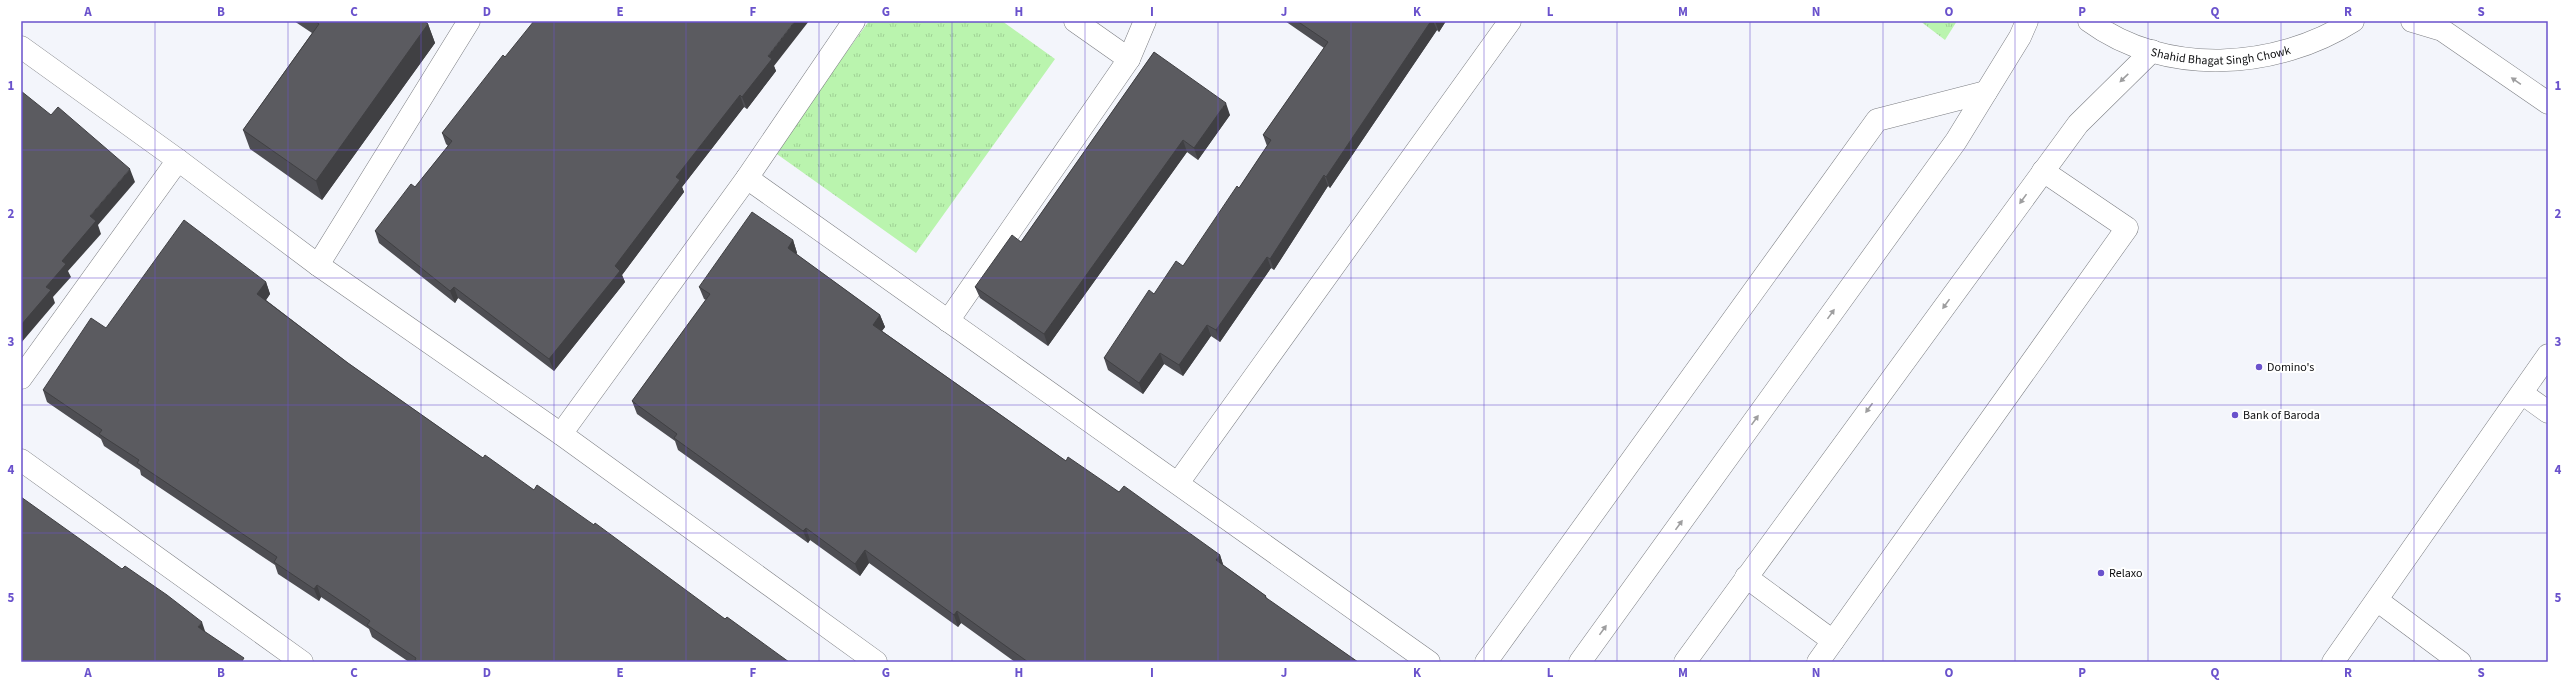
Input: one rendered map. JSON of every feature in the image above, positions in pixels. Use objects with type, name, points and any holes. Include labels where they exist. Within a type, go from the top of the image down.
[{"type":"street","points":[[318,265],[469,21]]},
{"type":"street","points":[[561,434],[748,178],[854,21]]},
{"type":"street","points":[[1075,21],[1129,59]]},
{"type":"street","points":[[948,321],[1129,59],[1145,21]]},
{"type":"street","points":[[1178,483],[1510,21]]},
{"type":"street","points":[[1580,662],[1952,147],[2020,38],[2027,21]]},
{"type":"street","name":"Shahid Bhagat Singh Chowk","points":[[2089,21],[2122,40],[2152,51],[2198,60],[2244,60],[2290,52],[2333,34],[2353,21]]},
{"type":"street","points":[[2412,21],[2442,30],[2548,103]]},
{"type":"street","points":[[21,47],[178,160],[318,265],[561,434],[876,662]]},
{"type":"street","points":[[1685,662],[2078,124],[2152,51]]},
{"type":"street","points":[[1486,662],[1877,120],[1986,92]]},
{"type":"street","points":[[21,378],[178,160]]},
{"type":"street","points":[[1818,662],[2127,228],[2043,171]]},
{"type":"street","points":[[748,178],[1429,662]]},
{"type":"street","points":[[2333,662],[2378,601],[2523,394],[2548,355]]},
{"type":"street","points":[[2523,394],[2548,412]]},
{"type":"street","points":[[21,460],[302,662]]},
{"type":"street","points":[[1746,577],[1833,641]]},
{"type":"street","points":[[2378,601],[2460,662]]},
{"type":"green space","points":[[869,21],[1002,21],[1055,59],[916,253],[774,152]]},
{"type":"green space","points":[[1920,21],[1957,21],[1945,40]]},
{"type":"building","points":[[315,21],[424,21],[428,24],[316,181],[243,130],[319,24]]},
{"type":"building","points":[[534,21],[795,21],[768,56],[772,59],[742,97],[740,95],[676,177],[680,180],[615,266],[620,271],[549,359],[454,287],[450,291],[375,231],[411,184],[415,187],[452,141],[442,133],[503,55],[505,57]]},
{"type":"building","points":[[1297,21],[1431,21],[1326,177],[1324,175],[1270,259],[1267,257],[1216,330],[1207,325],[1179,365],[1160,353],[1139,383],[1104,358],[1149,290],[1154,294],[1176,261],[1183,266],[1237,186],[1239,188],[1271,140],[1263,135],[1328,42]]},
{"type":"building","points":[[1154,52],[1226,103],[1194,148],[1183,140],[1044,334],[975,287],[1012,235],[1021,242]]},
{"type":"building","points":[[21,91],[51,115],[58,107],[130,169],[90,216],[96,221],[62,261],[66,264],[46,287],[51,290],[21,325]]},
{"type":"building","points":[[752,212],[793,240],[788,248],[880,315],[873,325],[1066,461],[1068,457],[1119,492],[1124,486],[1220,555],[1216,560],[1266,596],[1265,597],[1358,662],[1028,662],[957,611],[954,615],[865,550],[855,564],[806,528],[803,531],[674,438],[677,434],[632,401],[710,294],[699,287]]},
{"type":"building","points":[[184,220],[266,282],[257,294],[348,363],[483,458],[485,455],[534,490],[537,485],[594,525],[595,523],[725,619],[727,617],[789,662],[418,662],[415,660],[416,658],[367,625],[370,621],[317,585],[314,589],[274,562],[277,557],[137,463],[139,460],[99,434],[102,430],[43,390],[91,318],[106,328]]},
{"type":"building","points":[[21,497],[122,569],[125,566],[167,595],[202,622],[198,627],[244,658],[242,661],[243,662],[21,662]]},
{"type":"place","name":"Domino's","points":[[2259,367]]},
{"type":"place","name":"Bank of Baroda","points":[[2235,415]]},
{"type":"place","name":"Relaxo","points":[[2101,573]]}]
